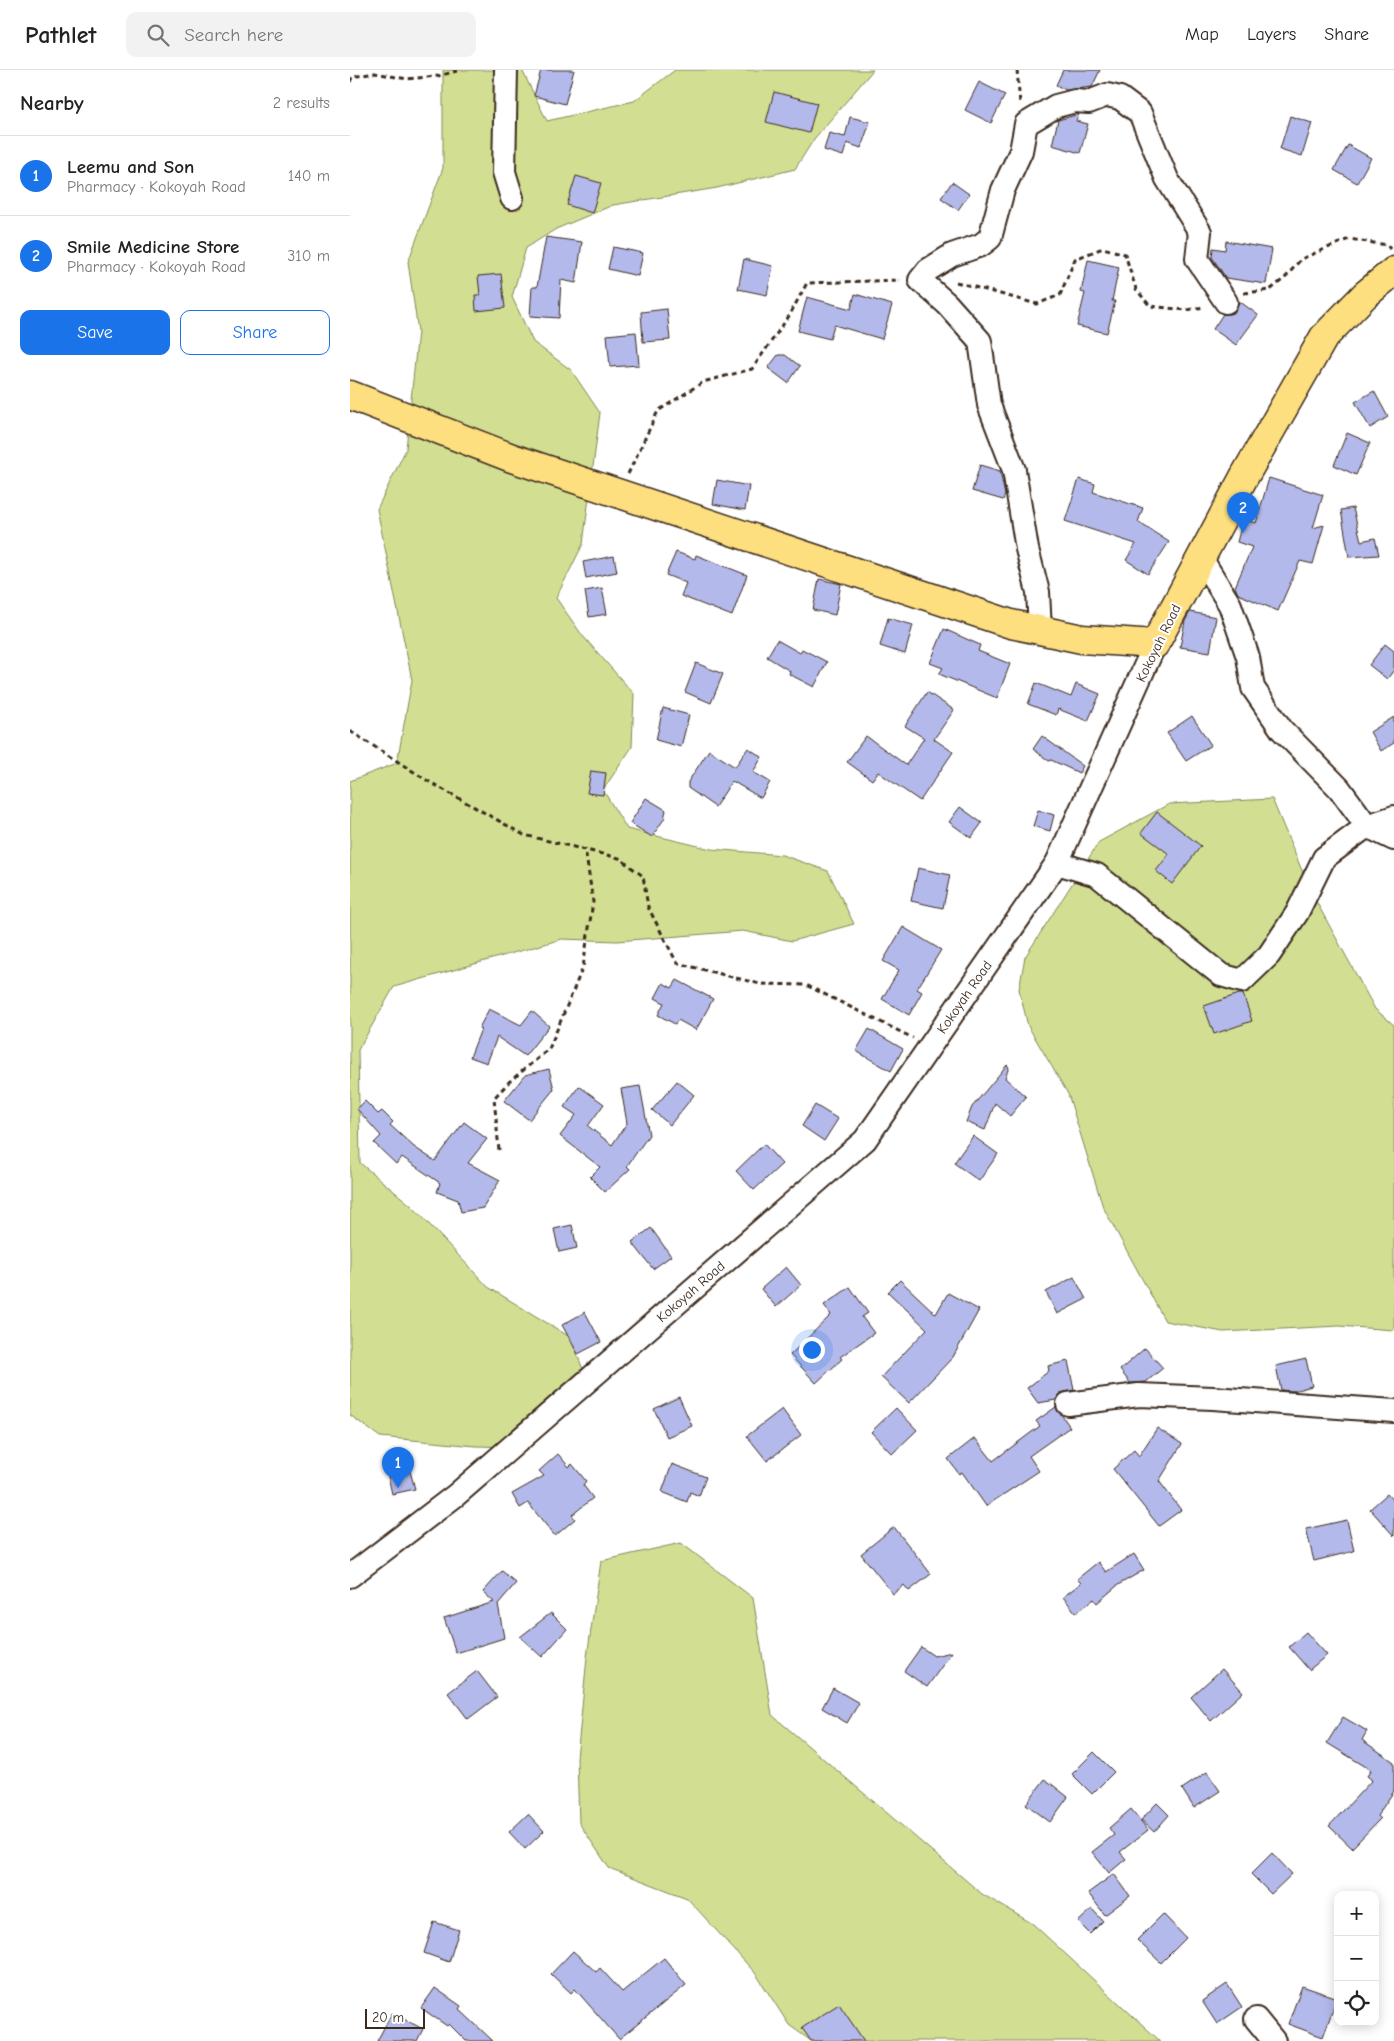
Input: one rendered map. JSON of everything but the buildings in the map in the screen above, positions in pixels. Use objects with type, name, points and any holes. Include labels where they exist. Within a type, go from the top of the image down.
[{"type":"main road","name":"Kokoyah Road","points":[[1155,644],[1324,337],[1366,295],[1394,272]]},
{"type":"main road","points":[[350,395],[512,458],[1010,624],[1082,639],[1155,644]]},
{"type":"street","points":[[506,70],[504,172],[512,198]]},
{"type":"street","points":[[1040,630],[1038,592],[1027,549],[1014,470],[989,405],[980,341],[947,304],[920,280],[928,270],[944,260],[981,245],[990,238],[1003,190],[1020,151],[1026,124],[1056,106],[1075,101],[1089,102],[1107,95],[1120,98],[1140,113],[1167,179],[1200,232],[1197,259],[1226,302]]},
{"type":"street","points":[[1201,558],[1230,605],[1248,658],[1253,688],[1282,730],[1339,788],[1367,826],[1394,839]]},
{"type":"street","name":"Kokoyah Road","points":[[350,1576],[456,1495],[865,1140],[1057,863],[1155,644]]},
{"type":"street","points":[[1057,863],[1097,876],[1221,975],[1242,981],[1269,954],[1297,914],[1324,858],[1367,826],[1394,817]]},
{"type":"street","points":[[1068,1404],[1139,1395],[1214,1398],[1394,1412]]},
{"type":"street","points":[[1256,2019],[1274,2041]]},
{"type":"path","points":[[350,82],[352,78],[375,73],[407,79],[438,76],[461,70]]},
{"type":"path","points":[[1017,70],[1018,96],[1026,124]]},
{"type":"path","points":[[619,494],[658,410],[703,382],[752,369],[789,316],[807,283],[951,281],[1037,304],[1060,295],[1075,259],[1103,248],[1125,254],[1136,290],[1150,306],[1186,310],[1226,302],[1234,294],[1270,290],[1286,277],[1302,259],[1348,239],[1387,245],[1394,253]]},
{"type":"path","points":[[350,731],[428,781],[524,834],[548,842],[585,848],[619,858],[644,876],[648,907],[677,963],[760,984],[806,985],[915,1039]]},
{"type":"path","points":[[498,1150],[494,1098],[509,1082],[549,1049],[583,967],[593,902],[585,848]]},
{"type":"green space","points":[[443,70],[522,70],[547,121],[634,101],[675,70],[873,70],[814,139],[795,169],[717,188],[613,205],[556,229],[526,248],[512,297],[533,342],[571,370],[600,413],[583,544],[556,598],[582,635],[634,694],[632,747],[603,790],[627,829],[711,849],[782,855],[828,871],[854,924],[792,941],[743,931],[617,941],[562,939],[394,987],[358,1050],[360,1163],[413,1207],[488,1287],[570,1337],[591,1389],[517,1447],[476,1446],[380,1437],[350,1415],[350,781],[397,763],[412,680],[377,509],[406,449],[418,331],[408,262],[443,168]]},
{"type":"green space","points":[[1272,799],[1311,892],[1375,1009],[1394,1025],[1394,1330],[1339,1326],[1223,1332],[1165,1321],[1103,1207],[1068,1094],[1028,1026],[1019,989],[1025,957],[1099,842],[1169,804]]},
{"type":"green space","points":[[681,1543],[753,1598],[772,1715],[982,1894],[1033,1924],[1160,2041],[811,2041],[789,2025],[756,1974],[687,1898],[609,1868],[579,1823],[577,1758],[587,1657],[601,1561]]},
{"type":"place","name":"Smile Medicine Store","points":[[1243,533]]},
{"type":"place","name":"Leemu and Son","points":[[398,1488]]}]
